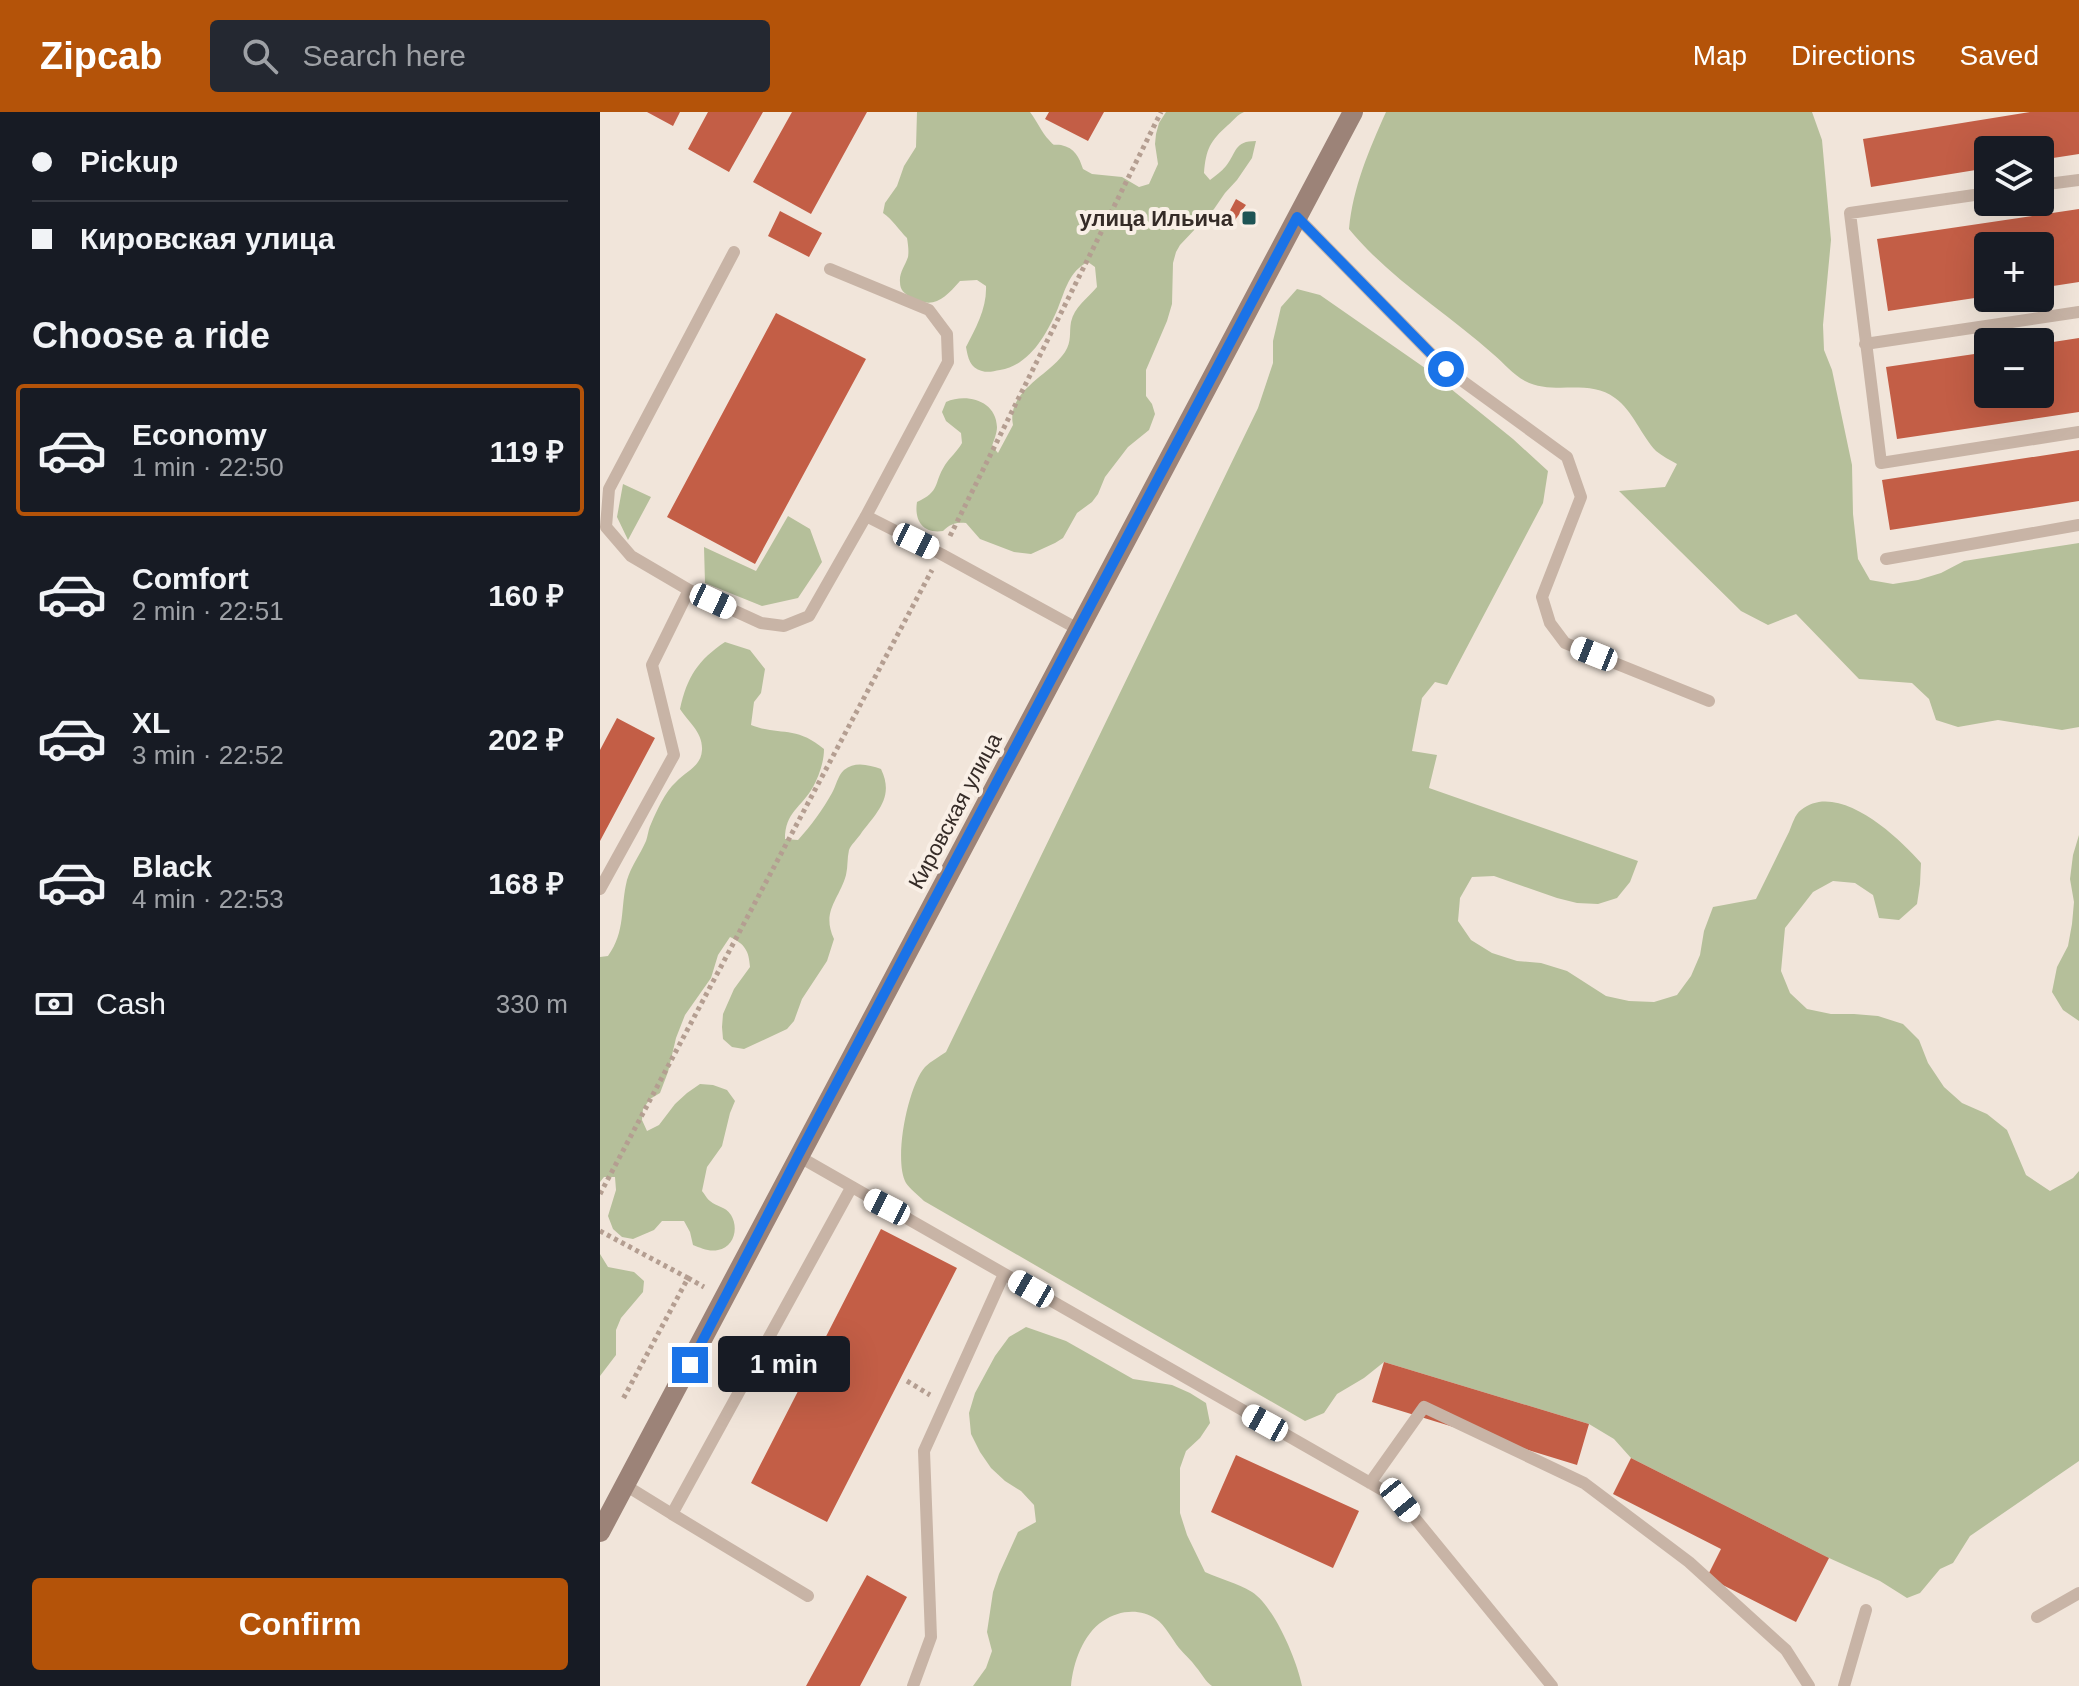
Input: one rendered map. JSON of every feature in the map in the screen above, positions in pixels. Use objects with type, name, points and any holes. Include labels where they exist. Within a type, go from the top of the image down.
[{"type":"main road","name":"Кировская улица","points":[[600,1532],[1353,112]]},
{"type":"lane","points":[[2054,183],[2079,180]]},
{"type":"lane","points":[[1974,195],[1850,213],[1881,463],[2079,432]]},
{"type":"lane","points":[[1297,217],[1446,369],[1567,457],[1581,497],[1542,597],[1550,623],[1565,643],[1709,701]]},
{"type":"lane","points":[[734,252],[609,489],[606,527],[631,556],[689,590],[761,623],[784,626],[809,616],[948,362],[947,334],[929,310],[830,269]]},
{"type":"lane","points":[[1865,344],[2079,312]]},
{"type":"lane","points":[[866,516],[1078,629]]},
{"type":"lane","points":[[1886,559],[2079,525]]},
{"type":"lane","points":[[600,889],[674,755],[652,665],[689,590]]},
{"type":"lane","points":[[798,1156],[1400,1500],[1552,1686]]},
{"type":"lane","points":[[672,1514],[851,1188]]},
{"type":"lane","points":[[913,1686],[931,1637],[924,1451],[1004,1274]]},
{"type":"lane","points":[[1370,1483],[1424,1407],[1584,1483],[1689,1562],[1786,1650],[1809,1686]]},
{"type":"lane","points":[[625,1485],[808,1596]]},
{"type":"lane","points":[[2037,1617],[2079,1593]]},
{"type":"lane","points":[[1844,1686],[1866,1610]]},
{"type":"path","points":[[600,1194],[941,554],[1161,112]]},
{"type":"path","points":[[600,1231],[688,1278],[623,1399]]},
{"type":"green space","points":[[917,112],[1030,112],[1051,142],[1073,151],[1083,169],[1092,174],[1122,177],[1139,187],[1149,184],[1158,164],[1156,134],[1166,112],[1244,112],[1210,146],[1204,173],[1210,180],[1226,166],[1240,145],[1256,141],[1252,158],[1237,180],[1176,252],[1172,304],[1146,370],[1146,396],[1155,414],[1149,430],[1128,447],[1105,477],[1092,502],[1077,513],[1063,538],[1031,554],[1014,552],[980,539],[966,523],[953,524],[943,531],[925,528],[917,515],[917,502],[933,490],[945,465],[962,443],[961,433],[946,421],[942,412],[946,402],[962,398],[986,405],[995,418],[997,427],[992,446],[998,453],[1013,425],[1013,413],[1022,393],[1065,352],[1073,317],[1097,287],[1095,267],[1088,262],[1072,276],[1049,328],[1029,355],[1000,370],[986,372],[975,368],[966,347],[983,310],[986,286],[977,280],[960,281],[938,301],[926,303],[908,296],[900,285],[908,257],[907,238],[883,213],[885,203],[916,147]]},
{"type":"green space","points":[[1386,112],[1812,112],[1822,140],[1831,240],[1823,325],[1824,350],[1832,370],[1852,465],[1858,559],[1870,580],[1893,584],[1941,573],[1964,561],[2079,543],[2079,727],[2062,730],[1998,720],[1958,727],[1936,720],[1929,699],[1912,683],[1859,679],[1796,614],[1768,625],[1741,611],[1619,491],[1665,487],[1677,464],[1656,451],[1621,403],[1605,392],[1593,389],[1547,387],[1520,378],[1400,279],[1349,229],[1358,184]]},
{"type":"green space","points":[[1297,289],[1320,295],[1425,368],[1548,471],[1543,503],[1447,685],[1435,682],[1422,698],[1412,751],[1437,755],[1429,788],[1638,861],[1630,882],[1617,898],[1598,904],[1557,898],[1494,876],[1472,877],[1460,898],[1458,921],[1471,940],[1492,953],[1567,971],[1606,996],[1654,1002],[1677,995],[1691,976],[1700,955],[1704,931],[1713,907],[1756,899],[1799,812],[1816,803],[1832,802],[1849,806],[1882,826],[1921,863],[1917,904],[1899,920],[1879,918],[1873,895],[1855,883],[1833,881],[1813,892],[1785,928],[1781,971],[1790,993],[1807,1009],[1831,1014],[1878,1016],[1903,1024],[1919,1040],[1928,1063],[1944,1087],[1962,1103],[1987,1114],[2007,1130],[2026,1175],[2050,1191],[2079,1171],[2079,1461],[1970,1536],[1953,1563],[1940,1569],[1920,1593],[1907,1598],[1880,1581],[1631,1458],[1614,1439],[1589,1424],[1384,1362],[1337,1394],[1324,1413],[1305,1421],[924,1201],[906,1183],[901,1158],[904,1124],[919,1076],[927,1065],[946,1052],[1258,408],[1273,363],[1273,341],[1281,307]]},
{"type":"green space","points":[[623,484],[651,497],[628,540],[617,517]]},
{"type":"green space","points":[[788,516],[810,529],[822,562],[798,598],[762,606],[705,583],[704,547],[756,571]]},
{"type":"green space","points":[[725,642],[750,650],[765,669],[761,693],[754,702],[751,725],[796,734],[824,749],[817,778],[791,816],[785,839],[798,840],[803,835],[848,767],[862,765],[881,769],[886,788],[882,805],[849,850],[846,875],[830,913],[830,929],[834,939],[827,961],[802,999],[794,1021],[787,1029],[744,1049],[732,1047],[723,1039],[723,1014],[734,989],[750,967],[745,949],[730,937],[718,955],[711,978],[685,1015],[660,1093],[650,1099],[643,1109],[642,1120],[647,1131],[659,1125],[675,1104],[700,1084],[727,1090],[735,1101],[722,1146],[707,1167],[702,1191],[709,1200],[729,1212],[735,1231],[728,1245],[711,1250],[693,1245],[684,1221],[662,1221],[654,1230],[633,1239],[622,1237],[613,1229],[608,1216],[616,1190],[615,1177],[604,1177],[600,1182],[600,957],[608,956],[618,938],[627,880],[659,807],[672,786],[696,765],[701,756],[700,738],[680,709],[695,670]]},
{"type":"green space","points":[[2079,835],[2079,1021],[2063,1010],[2052,992],[2072,924],[2074,902],[2070,879]]},
{"type":"green space","points":[[600,1254],[608,1267],[634,1272],[644,1281],[643,1292],[621,1318],[616,1330],[616,1355],[600,1376]]},
{"type":"green space","points":[[1026,1327],[1066,1341],[1133,1379],[1172,1385],[1206,1403],[1210,1423],[1186,1451],[1180,1468],[1180,1513],[1187,1535],[1205,1572],[1252,1592],[1268,1609],[1290,1649],[1302,1686],[1212,1686],[1159,1622],[1150,1615],[1130,1612],[1109,1617],[1090,1633],[1077,1659],[1071,1686],[973,1686],[986,1668],[992,1651],[987,1632],[999,1574],[1018,1532],[1036,1522],[1034,1505],[991,1468],[980,1452],[971,1434],[969,1413],[975,1393],[995,1356],[1009,1337]]},
{"type":"building","points":[[647,112],[680,112],[673,126]]},
{"type":"building","points":[[708,112],[763,112],[729,172],[688,149]]},
{"type":"building","points":[[792,112],[867,112],[811,214],[753,182]]},
{"type":"building","points":[[1049,112],[1104,112],[1088,141],[1045,119]]},
{"type":"building","points":[[2030,112],[2079,112],[2079,154],[2054,158],[2054,136],[1974,136],[1974,170],[1871,187],[1863,139]]},
{"type":"building","points":[[1236,199],[1246,205],[1235,220],[1227,216]]},
{"type":"building","points":[[2079,209],[2079,282],[2054,286],[2054,232],[1974,232],[1974,298],[1888,311],[1877,239],[2032,216],[2054,216],[2054,213]]},
{"type":"building","points":[[780,211],[822,233],[809,257],[768,236]]},
{"type":"building","points":[[776,313],[866,359],[755,564],[667,517]]},
{"type":"building","points":[[2079,338],[2079,412],[1897,439],[1886,367],[1974,354],[1974,408],[2054,408],[2054,342]]},
{"type":"building","points":[[2079,450],[2079,501],[1890,530],[1882,480]]},
{"type":"building","points":[[617,718],[655,738],[600,841],[600,750]]},
{"type":"building","points":[[881,1229],[957,1268],[827,1522],[751,1483]]},
{"type":"building","points":[[1384,1362],[1589,1424],[1577,1465],[1372,1402]]},
{"type":"building","points":[[1236,1455],[1359,1511],[1333,1568],[1211,1512]]},
{"type":"building","points":[[1631,1458],[1829,1558],[1796,1622],[1707,1577],[1721,1549],[1613,1494]]},
{"type":"building","points":[[867,1575],[907,1597],[860,1686],[806,1686]]},
{"type":"place","name":"улица Ильича","points":[[1249,218]]},
{"type":"route","points":[[690,1365],[1297,217],[1446,369]]}]
